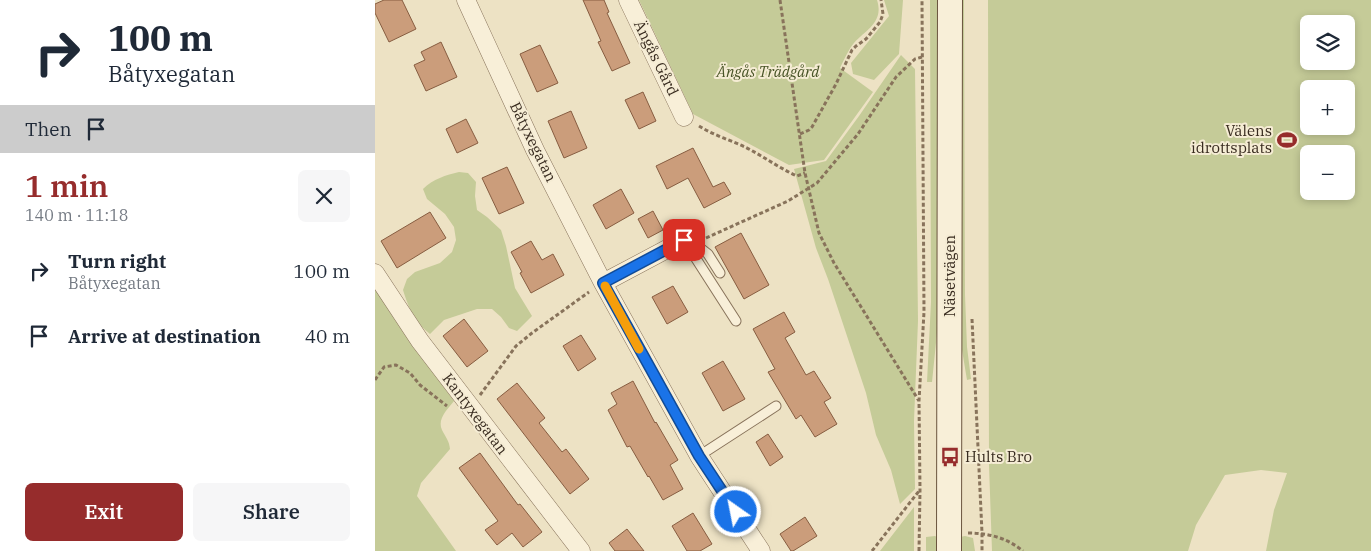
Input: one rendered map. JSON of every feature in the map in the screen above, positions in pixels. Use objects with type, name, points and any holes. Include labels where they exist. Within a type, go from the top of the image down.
[{"type":"street","name":"Båtyxegatan","points":[[466,0],[535,150],[603,283],[699,456],[761,551]]},
{"type":"street","name":"Ängås Gård","points":[[628,0],[684,117]]},
{"type":"street","name":"Näsetvägen","points":[[949,551],[950,0]]},
{"type":"street","points":[[603,283],[689,243]]},
{"type":"street","name":"Kantyxegatan","points":[[375,273],[420,341],[581,551]]},
{"type":"lane","points":[[689,243],[708,254],[720,273]]},
{"type":"lane","points":[[689,243],[736,321]]},
{"type":"lane","points":[[699,456],[776,406]]},
{"type":"path","points":[[780,0],[805,173],[819,233],[834,263],[919,401]]},
{"type":"path","points":[[800,134],[812,127],[852,50],[866,39],[880,22],[883,14],[881,0]]},
{"type":"path","points":[[919,551],[919,401],[924,312],[922,0]]},
{"type":"path","points":[[689,243],[788,200],[817,183],[858,134],[897,77],[915,59],[922,57]]},
{"type":"path","points":[[684,117],[709,132],[746,148],[781,169],[797,176],[805,173]]},
{"type":"path","points":[[517,346],[531,333],[603,283]]},
{"type":"path","points":[[971,313],[983,533],[981,551]]},
{"type":"path","points":[[872,551],[920,490]]},
{"type":"path","points":[[983,533],[1011,542],[1023,551]]},
{"type":"green space","name":"Ängås Trädgård","points":[[639,0],[877,0],[879,8],[876,20],[852,46],[840,68],[873,92],[824,160],[789,165],[693,114]]},
{"type":"green space","points":[[884,0],[903,0],[899,54],[874,80],[853,74],[851,63],[889,16]]},
{"type":"green space","points":[[930,0],[938,0],[938,323],[932,382],[927,382],[931,302]]},
{"type":"green space","points":[[959,0],[964,0],[965,295],[967,347],[971,379],[967,380],[960,322]]},
{"type":"green space","points":[[988,0],[1371,0],[1371,551],[1266,551],[1274,510],[1287,473],[1261,470],[1225,475],[1196,525],[1188,551],[992,551],[989,465]]},
{"type":"green space","points":[[901,55],[915,69],[918,321],[914,421],[915,489],[900,504],[891,470],[876,435],[866,393],[816,248],[794,169],[826,161]]},
{"type":"green space","points":[[459,172],[468,173],[476,182],[477,210],[501,230],[515,288],[532,316],[517,331],[509,328],[492,309],[477,309],[444,320],[430,334],[416,319],[407,303],[403,290],[407,279],[415,272],[440,263],[452,252],[456,240],[454,227],[445,214],[427,199],[423,189],[440,178]]},
{"type":"green space","points":[[375,288],[392,315],[454,401],[443,415],[441,422],[442,430],[450,449],[421,483],[417,496],[456,551],[375,551]]},
{"type":"green space","points":[[914,507],[914,551],[880,551]]},
{"type":"green space","points":[[926,537],[937,537],[937,551],[926,551]]},
{"type":"green space","points":[[960,537],[973,538],[975,551],[960,551]]},
{"type":"building","points":[[384,0],[402,0],[416,29],[389,42],[375,13],[375,4]]},
{"type":"building","points":[[583,0],[604,0],[609,12],[607,13],[630,63],[612,71],[598,42],[601,41]]},
{"type":"building","points":[[441,42],[457,77],[426,91],[414,65],[425,60],[421,52]]},
{"type":"building","points":[[540,45],[558,83],[537,92],[520,54]]},
{"type":"building","points":[[643,92],[656,121],[639,129],[625,100]]},
{"type":"building","points":[[571,111],[587,148],[564,158],[548,121]]},
{"type":"building","points":[[466,119],[478,143],[457,153],[446,129]]},
{"type":"building","points":[[693,148],[713,187],[724,182],[731,194],[704,208],[688,178],[667,189],[656,166]]},
{"type":"building","points":[[507,167],[524,203],[499,214],[482,178]]},
{"type":"building","points":[[621,189],[634,213],[606,229],[593,205]]},
{"type":"building","points":[[653,211],[663,230],[648,238],[638,219]]},
{"type":"building","points":[[430,212],[446,238],[397,268],[381,241]]},
{"type":"building","points":[[741,233],[769,285],[744,299],[715,247]]},
{"type":"building","points":[[531,241],[542,260],[553,254],[564,275],[531,293],[511,252]]},
{"type":"building","points":[[673,286],[688,312],[667,324],[652,297]]},
{"type":"building","points":[[784,312],[795,332],[785,338],[806,375],[814,371],[831,398],[824,402],[837,424],[815,437],[801,415],[796,419],[768,372],[775,369],[753,329]]},
{"type":"building","points":[[464,319],[488,351],[467,367],[443,336]]},
{"type":"building","points":[[581,335],[596,359],[578,371],[563,346]]},
{"type":"building","points":[[723,361],[745,399],[723,411],[702,373]]},
{"type":"building","points":[[633,381],[655,423],[678,460],[670,465],[683,489],[663,500],[630,446],[627,447],[608,410],[617,404],[611,393]]},
{"type":"building","points":[[517,383],[545,418],[539,423],[562,452],[566,449],[589,479],[570,494],[497,399]]},
{"type":"building","points":[[768,434],[783,457],[770,466],[756,442]]},
{"type":"building","points":[[480,453],[518,505],[520,504],[542,532],[523,547],[512,533],[497,545],[485,530],[498,521],[459,468]]},
{"type":"building","points":[[693,513],[712,544],[700,551],[687,551],[672,526]]},
{"type":"building","points":[[805,517],[817,536],[791,551],[780,534]]},
{"type":"building","points":[[627,529],[644,551],[615,551],[609,543]]},
{"type":"slow traffic","points":[[605,286],[639,349]]},
{"type":"place","name":"Välens idrottsplats","points":[[1287,140]]},
{"type":"place","name":"Hults Bro","points":[[950,457]]},
{"type":"route","points":[[684,240],[603,283],[699,456],[736,512]]}]
